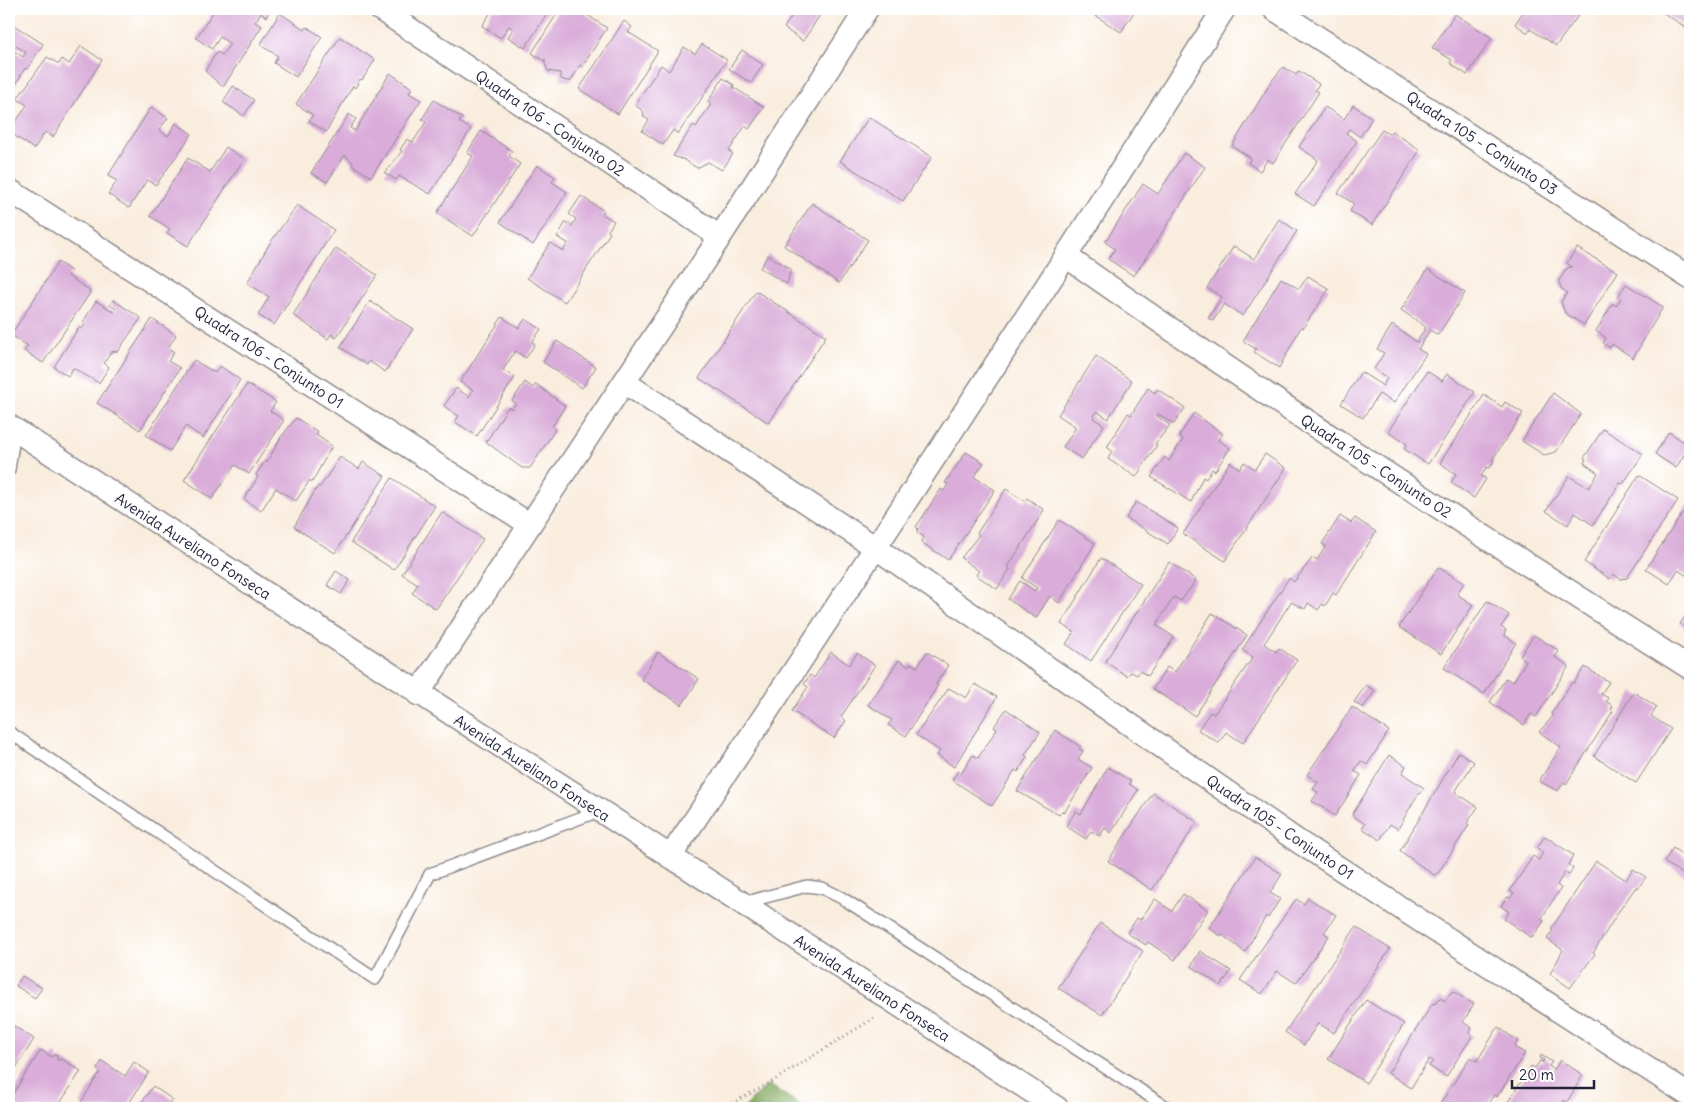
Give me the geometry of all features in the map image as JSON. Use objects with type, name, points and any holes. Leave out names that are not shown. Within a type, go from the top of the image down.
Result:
[{"type":"street","name":"Quadra 106 - Conjunto 02","points":[[380,9],[720,237]]},
{"type":"street","points":[[418,694],[720,237],[867,9]]},
{"type":"street","points":[[670,857],[1067,257],[1224,9]]},
{"type":"street","name":"Quadra 105 - Conjunto 03","points":[[1274,9],[1690,278]]},
{"type":"street","name":"Quadra 106 - Conjunto 01","points":[[9,190],[529,524]]},
{"type":"street","name":"Quadra 105 - Conjunto 02","points":[[1067,257],[1178,335],[1529,566],[1690,668]]},
{"type":"street","name":"Quadra 105 - Conjunto 01","points":[[624,382],[876,548],[1296,840],[1690,1096]]},
{"type":"street","name":"Avenida Aureliano Fonseca","points":[[12,428],[418,694],[1057,1108]]},
{"type":"lane","points":[[9,470],[12,428]]},
{"type":"lane","points":[[9,732],[375,979],[430,874],[599,811]]},
{"type":"lane","points":[[742,904],[807,886],[822,888],[842,898],[1168,1108]]},
{"type":"path","points":[[723,1108],[768,1084],[896,1004]]},
{"type":"green space","points":[[768,1084],[805,1108],[744,1108]]},
{"type":"building","points":[[215,9],[271,9],[266,17],[261,13],[255,22],[262,26],[223,87],[205,71],[217,52],[222,55],[230,44],[220,37],[212,49],[196,38]]},
{"type":"building","points":[[493,9],[550,9],[525,48],[508,37],[513,29],[509,26],[501,38],[482,26]]},
{"type":"building","points":[[560,9],[578,9],[607,28],[582,67],[580,65],[571,81],[561,79],[560,73],[548,71],[545,59],[544,61],[532,53]]},
{"type":"building","points":[[781,9],[824,9],[803,41],[784,28],[792,16]]},
{"type":"building","points":[[1085,9],[1136,9],[1121,32]]},
{"type":"building","points":[[1525,9],[1583,9],[1556,46],[1530,29],[1528,33],[1515,24]]},
{"type":"building","points":[[1664,9],[1690,9],[1690,30],[1662,12]]},
{"type":"building","points":[[280,13],[305,30],[307,27],[322,37],[296,77],[274,63],[278,56],[260,45]]},
{"type":"building","points":[[1455,14],[1492,38],[1467,75],[1450,63],[1452,60],[1432,48]]},
{"type":"building","points":[[624,21],[632,27],[628,32],[658,51],[618,114],[579,89]]},
{"type":"building","points":[[9,22],[43,44],[27,69],[25,68],[9,97]],"holes":[[[16,46],[26,52],[23,57],[13,50]]]},
{"type":"building","points":[[340,37],[375,60],[362,80],[360,79],[355,88],[353,86],[326,132],[309,121],[313,115],[296,104]]},
{"type":"building","points":[[702,44],[727,60],[678,134],[673,130],[663,145],[642,131],[649,120],[644,117],[643,111],[635,105],[661,65],[669,71],[684,47],[695,54]]},
{"type":"building","points":[[81,46],[102,60],[53,137],[45,132],[34,149],[9,132],[27,105],[17,99],[47,57],[59,64],[62,59],[69,64]]},
{"type":"building","points":[[742,50],[763,65],[751,83],[729,69]]},
{"type":"building","points":[[1283,67],[1296,75],[1299,71],[1319,84],[1315,90],[1319,92],[1273,163],[1268,159],[1260,171],[1248,163],[1251,158],[1232,146],[1271,82]]},
{"type":"building","points":[[390,73],[412,88],[409,93],[421,100],[371,177],[352,165],[353,163],[345,155],[327,182],[311,173],[349,114],[356,119],[350,128],[355,131]]},
{"type":"building","points":[[723,78],[734,85],[733,87],[764,107],[749,129],[745,126],[729,151],[733,154],[722,170],[708,162],[697,168],[685,160],[673,156],[693,125],[696,127],[711,104],[708,102]]},
{"type":"building","points":[[233,86],[254,100],[244,116],[223,102]]},
{"type":"building","points":[[434,100],[462,118],[459,122],[471,129],[430,194],[399,176],[396,180],[385,173],[402,151],[400,150],[407,139],[413,142],[426,122],[422,119]]},
{"type":"building","points":[[1353,105],[1372,118],[1360,137],[1349,129],[1346,133],[1357,141],[1314,206],[1295,194],[1318,160],[1299,147],[1325,107],[1344,119]]},
{"type":"building","points":[[151,107],[168,118],[159,130],[168,136],[176,123],[192,134],[156,185],[147,180],[129,208],[108,194],[117,181],[108,176]]},
{"type":"building","points":[[869,117],[932,157],[903,201],[840,161]]},
{"type":"building","points":[[1382,130],[1389,134],[1392,131],[1420,150],[1372,225],[1350,211],[1354,204],[1338,193]]},
{"type":"building","points":[[481,131],[512,151],[509,156],[520,164],[473,236],[437,213],[473,156],[467,153]]},
{"type":"building","points":[[226,147],[244,159],[188,246],[167,233],[170,229],[150,216],[188,158],[210,172]]},
{"type":"building","points":[[1184,153],[1205,167],[1134,276],[1108,259],[1115,249],[1105,242],[1143,184],[1158,194]]},
{"type":"building","points":[[537,165],[555,177],[552,182],[567,192],[533,245],[500,222]]},
{"type":"building","points":[[581,196],[604,211],[602,214],[614,221],[608,231],[610,233],[565,302],[527,278],[550,243],[563,251],[568,243],[557,237],[566,222],[572,226],[576,219],[569,214]]},
{"type":"building","points":[[812,203],[868,240],[839,283],[784,246]]},
{"type":"building","points":[[297,205],[334,230],[274,325],[258,315],[269,297],[247,283],[270,243]]},
{"type":"building","points":[[1279,219],[1297,231],[1243,316],[1224,304],[1213,321],[1208,318],[1222,297],[1207,288],[1234,246],[1254,259]]},
{"type":"building","points":[[336,248],[377,275],[336,338],[331,334],[328,339],[293,315]]},
{"type":"building","points":[[1577,248],[1618,272],[1584,325],[1565,313],[1561,302],[1567,293],[1561,288],[1559,281],[1567,268],[1572,267],[1567,263]]},
{"type":"building","points":[[768,255],[791,269],[787,284],[760,268]]},
{"type":"building","points":[[58,262],[71,271],[68,276],[89,290],[90,293],[43,363],[24,351],[28,346],[11,335]]},
{"type":"building","points":[[1428,269],[1465,293],[1438,335],[1430,330],[1418,349],[1426,354],[1394,403],[1379,394],[1363,418],[1341,404],[1361,372],[1383,386],[1387,378],[1374,369],[1384,353],[1377,349],[1392,325],[1417,342],[1426,327],[1401,310]]},
{"type":"building","points":[[1308,276],[1329,289],[1303,328],[1301,327],[1279,368],[1254,352],[1256,349],[1243,341],[1281,278],[1299,289]]},
{"type":"building","points":[[1626,284],[1663,307],[1633,358],[1612,344],[1610,348],[1603,343],[1606,338],[1596,331],[1613,303],[1616,306],[1621,298],[1618,296]]},
{"type":"building","points":[[756,291],[826,336],[769,423],[699,378]]},
{"type":"building","points":[[113,300],[141,318],[118,351],[111,352],[104,363],[109,367],[99,383],[73,368],[68,376],[54,367],[79,327],[82,329],[85,324],[83,322],[96,301],[114,312],[116,309],[110,305]]},
{"type":"building","points":[[370,301],[413,329],[385,372],[369,361],[367,365],[340,347]]},
{"type":"building","points":[[502,317],[519,328],[525,319],[541,329],[532,342],[535,344],[526,358],[515,351],[503,370],[515,377],[477,436],[455,422],[459,416],[444,406],[456,388],[469,397],[473,390],[460,382]]},
{"type":"building","points":[[152,319],[176,335],[168,348],[174,352],[168,361],[180,368],[140,430],[97,403]]},
{"type":"building","points":[[557,341],[596,367],[582,388],[543,362]]},
{"type":"building","points":[[1096,356],[1132,381],[1108,419],[1097,411],[1093,418],[1104,425],[1082,459],[1063,447],[1076,427],[1058,415]]},
{"type":"building","points":[[194,360],[215,373],[220,366],[240,380],[203,438],[186,426],[170,451],[146,435]]},
{"type":"building","points":[[1427,371],[1442,381],[1447,374],[1475,392],[1428,464],[1404,449],[1407,444],[1388,432]]},
{"type":"building","points":[[525,382],[533,388],[536,384],[565,406],[552,427],[555,430],[530,468],[522,468],[486,442],[508,407],[512,409],[516,403],[512,401]]},
{"type":"building","points":[[247,384],[276,402],[270,411],[284,420],[249,474],[235,465],[212,499],[184,480]]},
{"type":"building","points":[[1148,388],[1155,393],[1157,389],[1185,408],[1174,424],[1158,414],[1157,416],[1170,425],[1155,444],[1157,445],[1136,477],[1108,459],[1112,451],[1107,447],[1128,413],[1131,415]]},
{"type":"building","points":[[1553,393],[1581,414],[1556,452],[1544,455],[1522,441]]},
{"type":"building","points":[[1484,395],[1502,407],[1505,402],[1523,413],[1492,460],[1494,461],[1490,468],[1487,467],[1481,476],[1486,479],[1474,498],[1451,483],[1456,474],[1440,463]]},
{"type":"building","points":[[1194,413],[1223,434],[1218,440],[1230,448],[1215,471],[1212,469],[1206,479],[1203,477],[1191,502],[1151,477],[1165,457],[1169,461],[1183,439],[1179,436]]},
{"type":"building","points":[[296,418],[318,432],[316,435],[332,446],[312,482],[310,480],[296,501],[276,488],[261,511],[244,499],[258,477],[256,475],[265,461],[267,462],[281,437]]},
{"type":"building","points":[[1603,429],[1643,454],[1623,484],[1620,483],[1593,525],[1575,513],[1568,525],[1546,511],[1569,476],[1589,488],[1598,473],[1584,463],[1586,459],[1584,458]]},
{"type":"building","points":[[1669,432],[1690,446],[1686,456],[1684,455],[1676,468],[1655,454]]},
{"type":"building","points":[[966,452],[984,463],[974,477],[995,490],[948,560],[921,542],[924,537],[917,532],[918,529],[916,527],[941,489],[944,491],[948,484],[945,483]]},
{"type":"building","points":[[1265,454],[1286,468],[1225,561],[1183,534],[1230,462],[1240,469],[1244,462],[1255,469]]},
{"type":"building","points":[[340,457],[359,469],[363,462],[385,476],[335,553],[294,527],[318,486],[320,487]]},
{"type":"building","points":[[1639,475],[1678,500],[1627,578],[1621,579],[1613,574],[1610,579],[1584,562]]},
{"type":"building","points":[[392,478],[435,506],[394,570],[351,542]]},
{"type":"building","points":[[1006,489],[1025,501],[1027,498],[1044,510],[1008,567],[1010,569],[997,589],[976,575],[979,571],[961,558],[979,535],[977,533]]},
{"type":"building","points":[[1690,501],[1690,578],[1678,570],[1669,584],[1646,569]]},
{"type":"building","points":[[1136,502],[1178,528],[1168,544],[1126,518]]},
{"type":"building","points":[[442,512],[483,539],[436,609],[412,593],[418,584],[402,574]]},
{"type":"building","points":[[1340,516],[1351,523],[1355,518],[1376,532],[1336,595],[1333,593],[1325,606],[1322,604],[1318,610],[1308,603],[1305,609],[1291,602],[1264,644],[1276,652],[1279,648],[1297,660],[1243,743],[1226,732],[1219,743],[1198,730],[1210,712],[1214,714],[1253,657],[1242,650],[1289,578],[1294,582],[1313,557],[1317,560],[1326,546],[1322,544]]},
{"type":"building","points":[[1059,520],[1095,543],[1059,603],[1050,596],[1036,618],[1008,599],[1020,581],[1035,591],[1037,588],[1022,578]]},
{"type":"building","points":[[1101,558],[1141,584],[1091,661],[1066,644],[1074,632],[1061,624]]},
{"type":"building","points":[[1169,562],[1196,580],[1181,601],[1174,597],[1156,625],[1174,637],[1148,676],[1140,671],[1137,675],[1131,672],[1127,676],[1105,662]]},
{"type":"building","points":[[1438,567],[1464,583],[1457,594],[1473,605],[1441,654],[1399,627]]},
{"type":"building","points":[[336,571],[350,580],[341,594],[327,585]]},
{"type":"building","points":[[1487,601],[1509,615],[1501,627],[1506,630],[1504,635],[1516,643],[1484,694],[1444,668]]},
{"type":"building","points":[[1690,608],[1690,631],[1680,624]]},
{"type":"building","points":[[1212,613],[1247,635],[1195,716],[1153,689],[1167,667],[1175,672]]},
{"type":"building","points":[[1534,635],[1559,651],[1555,657],[1569,666],[1536,717],[1531,714],[1524,725],[1490,702],[1506,678],[1513,682],[1526,661],[1520,656]]},
{"type":"building","points":[[658,652],[699,679],[682,705],[641,679]]},
{"type":"building","points":[[831,652],[849,665],[857,653],[875,665],[841,717],[846,721],[834,738],[792,711],[808,687],[804,684],[810,675],[814,678]]},
{"type":"building","points":[[927,652],[948,665],[936,684],[938,685],[906,736],[888,725],[892,720],[868,705],[899,660],[908,666],[910,663],[917,667]]},
{"type":"building","points":[[1585,667],[1609,682],[1601,694],[1608,698],[1606,701],[1613,706],[1611,709],[1613,711],[1566,784],[1564,782],[1558,791],[1539,781],[1561,747],[1539,732],[1553,716],[1551,714],[1572,682],[1574,683]]},
{"type":"building","points":[[975,684],[997,697],[954,767],[937,755],[940,751],[916,735],[949,688],[966,698]]},
{"type":"building","points":[[1366,685],[1375,691],[1363,708],[1354,702]]},
{"type":"building","points":[[1634,692],[1657,707],[1651,716],[1671,729],[1636,783],[1594,756]]},
{"type":"building","points":[[1352,707],[1389,731],[1367,765],[1361,761],[1354,771],[1361,775],[1335,816],[1312,801],[1318,792],[1313,789],[1318,782],[1307,775]]},
{"type":"building","points":[[1006,709],[1040,732],[1025,755],[1027,757],[1018,772],[1015,770],[992,806],[952,780],[958,771],[961,774],[973,755],[978,758],[997,729],[994,727]]},
{"type":"building","points":[[1055,730],[1081,747],[1079,749],[1083,751],[1078,759],[1092,768],[1064,813],[1062,811],[1059,815],[1017,791]]},
{"type":"building","points":[[1459,752],[1474,762],[1455,792],[1478,807],[1467,823],[1469,825],[1438,873],[1434,875],[1400,851]]},
{"type":"building","points":[[1389,755],[1406,766],[1402,773],[1424,788],[1415,799],[1398,829],[1390,824],[1380,840],[1362,828],[1365,824],[1352,815]]},
{"type":"building","points":[[1108,767],[1131,781],[1129,784],[1138,790],[1111,833],[1105,828],[1100,836],[1091,831],[1086,839],[1066,826],[1076,811],[1081,814]]},
{"type":"building","points":[[1153,793],[1197,822],[1152,890],[1108,861]]},
{"type":"building","points":[[1545,836],[1573,855],[1568,865],[1573,868],[1569,875],[1565,872],[1557,885],[1561,888],[1541,919],[1544,921],[1532,938],[1504,919],[1509,912],[1501,906],[1507,897],[1510,898],[1514,893],[1510,891],[1533,856],[1539,860],[1543,852],[1537,848]]},
{"type":"building","points":[[1673,848],[1690,860],[1690,879],[1664,862]]},
{"type":"building","points":[[1255,857],[1282,874],[1270,893],[1280,899],[1268,918],[1266,916],[1245,952],[1221,934],[1221,936],[1209,928]]},
{"type":"building","points":[[1596,861],[1626,880],[1633,869],[1646,877],[1638,888],[1636,887],[1619,911],[1593,953],[1595,954],[1570,988],[1550,974],[1563,950],[1547,939],[1553,930],[1551,929]]},
{"type":"building","points":[[1183,894],[1208,910],[1175,960],[1148,942],[1146,945],[1127,933],[1137,918],[1140,920],[1155,899],[1172,911]]},
{"type":"building","points":[[1308,898],[1336,915],[1324,933],[1329,936],[1296,983],[1277,971],[1262,994],[1240,980],[1296,899],[1304,904]]},
{"type":"building","points":[[1100,923],[1143,951],[1102,1015],[1058,988]]},
{"type":"building","points":[[1356,927],[1390,949],[1334,1033],[1318,1023],[1304,1045],[1285,1032]]},
{"type":"building","points":[[1200,951],[1231,971],[1221,986],[1191,966]]},
{"type":"building","points":[[22,976],[42,988],[35,998],[16,986]]},
{"type":"building","points":[[1452,991],[1474,1004],[1463,1022],[1472,1028],[1469,1033],[1472,1036],[1446,1077],[1429,1066],[1433,1061],[1429,1059],[1411,1088],[1388,1073],[1433,1003],[1435,1004],[1440,998],[1445,1001]]},
{"type":"building","points":[[1366,1000],[1404,1024],[1366,1083],[1328,1059]]},
{"type":"building","points":[[9,1023],[34,1039],[9,1079]]},
{"type":"building","points":[[1498,1027],[1518,1041],[1514,1047],[1525,1053],[1497,1097],[1494,1095],[1485,1108],[1464,1108],[1452,1101],[1448,1108],[1440,1104],[1470,1057],[1477,1061]]},
{"type":"building","points":[[41,1050],[52,1057],[54,1054],[57,1055],[57,1060],[62,1059],[81,1071],[57,1108],[9,1108],[9,1100]]},
{"type":"building","points":[[1541,1055],[1552,1062],[1549,1066],[1554,1070],[1560,1060],[1583,1075],[1567,1102],[1564,1100],[1559,1108],[1504,1108],[1531,1066],[1535,1068],[1540,1061],[1543,1062],[1544,1060],[1540,1058]]},
{"type":"building","points":[[102,1061],[125,1076],[134,1062],[149,1072],[126,1108],[87,1108],[80,1104],[100,1072],[97,1069]]},
{"type":"building","points":[[153,1086],[173,1100],[167,1108],[138,1108]]}]
